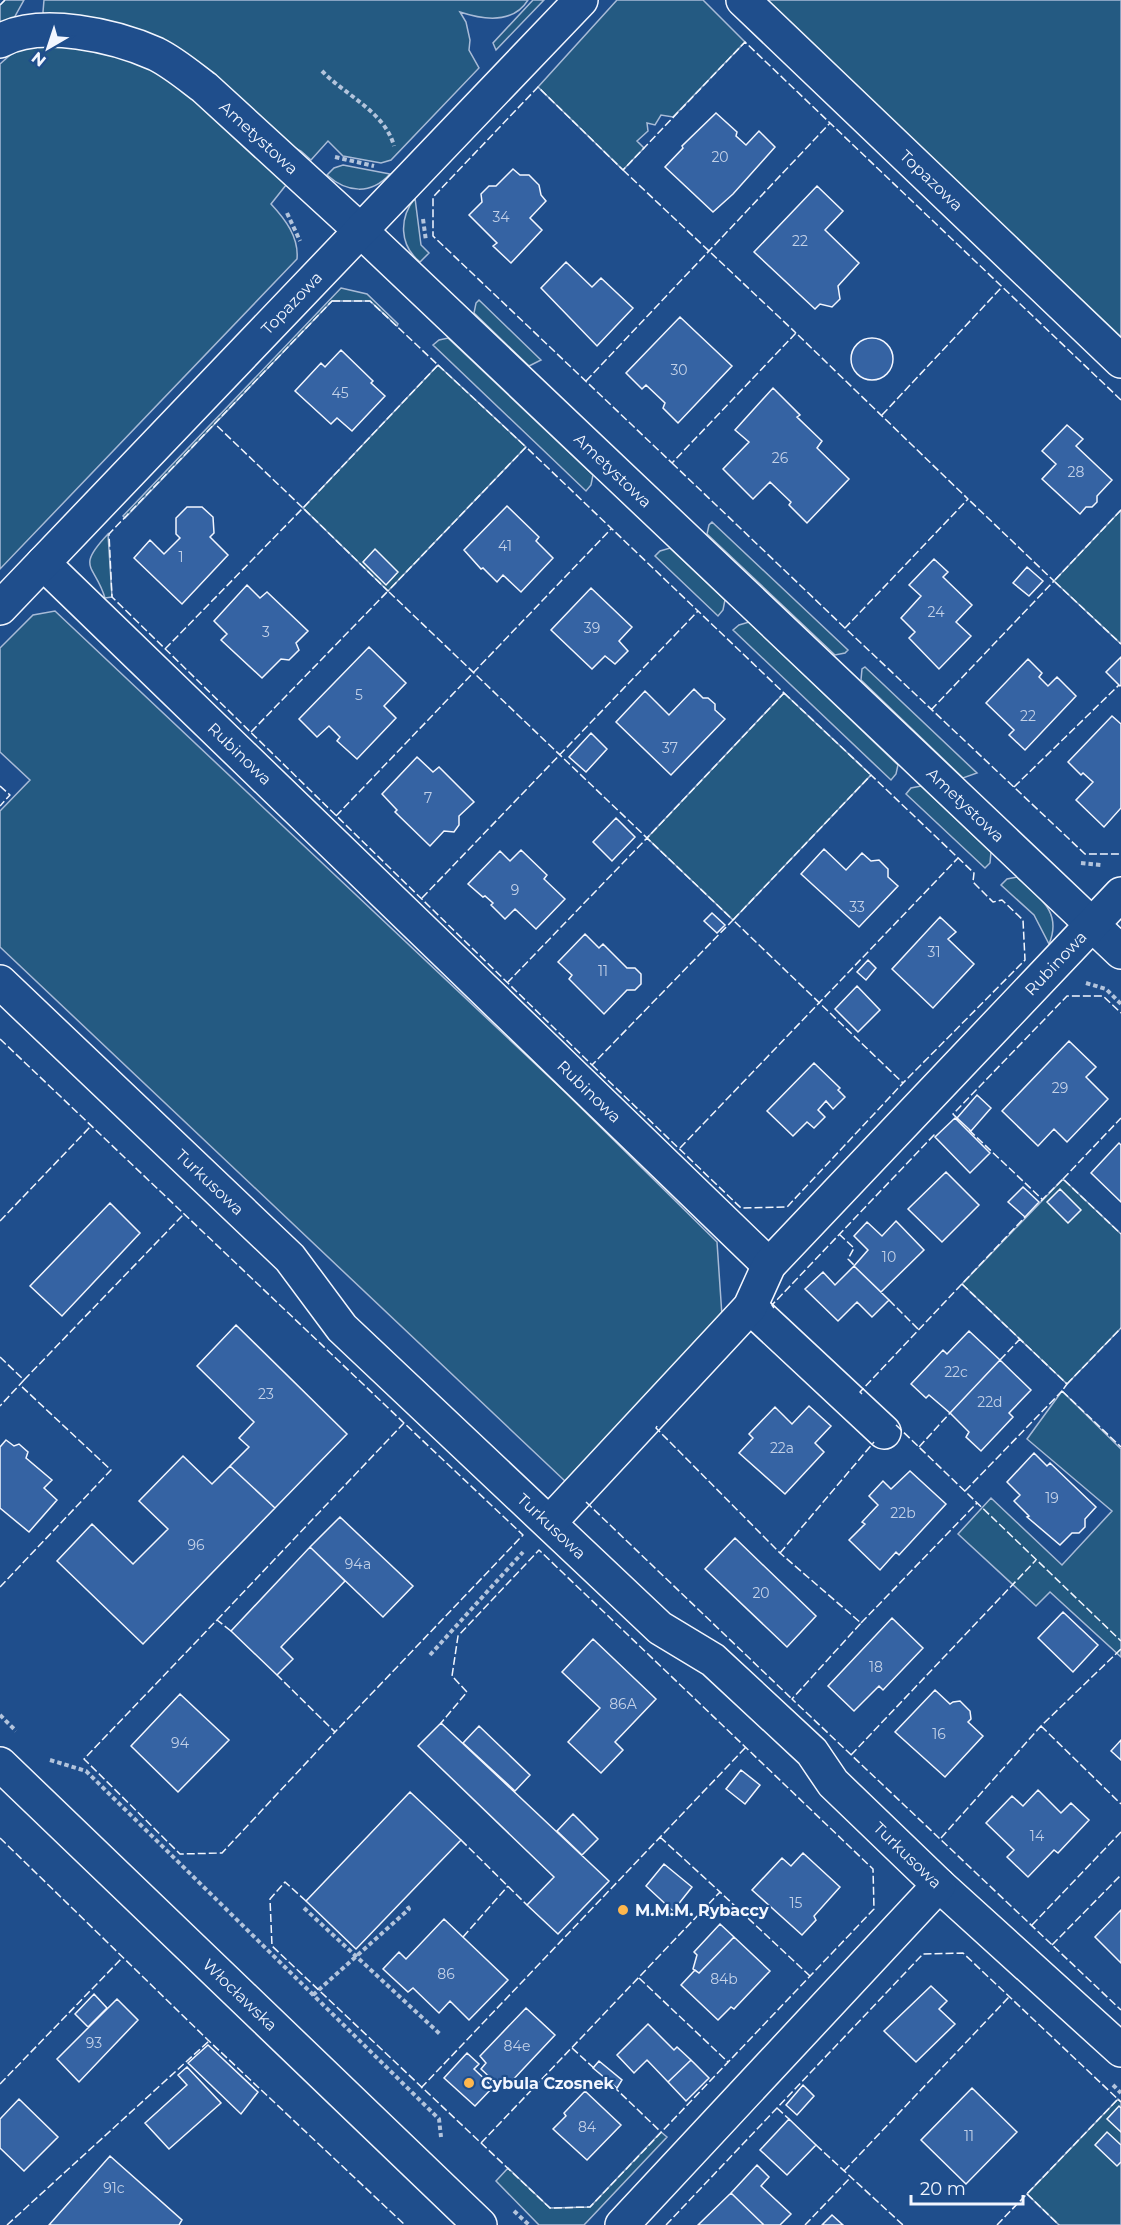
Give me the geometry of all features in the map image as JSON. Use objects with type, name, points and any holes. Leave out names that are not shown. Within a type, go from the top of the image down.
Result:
[{"type":"street","name":"Topazowa","points":[[0,608],[582,0]]},
{"type":"street","name":"Topazowa","points":[[743,0],[1121,361]]},
{"type":"street","name":"Ametystowa","points":[[0,41],[28,31],[53,31],[130,44],[156,54],[179,67],[205,88],[360,230],[1121,952]]},
{"type":"street","name":"Rubinowa","points":[[44,563],[769,1265],[1121,894]]},
{"type":"street","name":"Turkusowa","points":[[0,982],[290,1258],[342,1328],[660,1628],[713,1660],[812,1752],[833,1783],[939,1885],[1121,2050]]},
{"type":"street","points":[[550,1522],[750,1307],[769,1265]]},
{"type":"street","points":[[750,1307],[884,1432]]},
{"type":"street","name":"Włocławska","points":[[0,1764],[480,2225]]},
{"type":"street","points":[[622,2225],[939,1885]]},
{"type":"path","points":[[322,71],[336,86],[372,110],[392,139],[395,150]]},
{"type":"path","points":[[328,156],[380,167]]},
{"type":"path","points":[[283,205],[302,245]]},
{"type":"path","points":[[1084,983],[1106,989],[1121,1004]]},
{"type":"path","points":[[430,1655],[523,1552]]},
{"type":"path","points":[[0,1715],[21,1736]]},
{"type":"path","points":[[43,1758],[86,1771],[439,2120],[443,2147]]},
{"type":"path","points":[[312,1995],[408,1909],[405,1905]]},
{"type":"path","points":[[304,1908],[441,2035]]},
{"type":"path","points":[[512,2209],[530,2225]]},
{"type":"shaded area","points":[[5,0],[24,0],[14,18],[0,30],[0,5]]},
{"type":"shaded area","points":[[44,0],[528,0],[514,13],[497,18],[479,17],[460,12],[466,22],[470,40],[469,50],[479,68],[391,160],[381,163],[343,156],[328,141],[311,160],[301,151],[286,143],[215,80],[45,16]]},
{"type":"shaded area","points":[[533,0],[544,0],[496,50],[493,43]]},
{"type":"shaded area","points":[[617,0],[703,0],[745,42],[673,117],[661,115],[655,125],[647,123],[648,131],[637,141],[644,148],[623,170],[538,87]]},
{"type":"shaded area","points":[[763,0],[1121,0],[1121,340]]},
{"type":"shaded area","points":[[59,45],[126,57],[180,81],[286,185],[271,204],[286,222],[293,236],[297,259],[0,569],[0,64],[17,49]]},
{"type":"shaded area","points":[[343,165],[390,174],[375,186],[351,188],[327,175],[334,168]]},
{"type":"shaded area","points":[[415,198],[421,245],[429,253],[420,262],[408,248],[404,231],[406,214]]},
{"type":"shaded area","points":[[341,288],[367,294],[398,324],[397,326],[370,301],[332,301],[125,518],[123,516]]},
{"type":"shaded area","points":[[479,300],[541,360],[529,366],[474,313]]},
{"type":"shaded area","points":[[448,338],[593,475],[591,485],[586,491],[433,345],[439,340]]},
{"type":"shaded area","points":[[438,365],[526,447],[388,591],[303,508]]},
{"type":"shaded area","points":[[1121,510],[1121,644],[1054,581]]},
{"type":"shaded area","points":[[712,522],[848,650],[835,655],[707,534]]},
{"type":"shaded area","points":[[108,534],[112,597],[105,598],[90,566],[90,561],[98,545]]},
{"type":"shaded area","points":[[670,548],[725,600],[723,610],[718,616],[655,556],[660,551]]},
{"type":"shaded area","points":[[55,611],[564,1091],[717,1242],[722,1316],[566,1482],[0,947],[0,811],[30,780],[0,752],[0,648],[33,615]]},
{"type":"shaded area","points":[[749,622],[898,765],[896,774],[891,780],[733,630]]},
{"type":"shaded area","points":[[865,667],[977,773],[963,778],[861,680],[862,669]]},
{"type":"shaded area","points":[[784,693],[871,775],[733,920],[647,838]]},
{"type":"shaded area","points":[[921,786],[991,852],[990,863],[985,868],[906,794],[911,788]]},
{"type":"shaded area","points":[[1017,877],[1040,898],[1051,914],[1053,932],[1049,944],[1034,915],[1001,885],[1007,879]]},
{"type":"shaded area","points":[[1063,1179],[1121,1234],[1121,1328],[1067,1384],[962,1284]]},
{"type":"shaded area","points":[[1062,1391],[1121,1449],[1121,1657],[1050,1592],[1036,1606],[958,1534],[991,1498],[1062,1565],[1112,1511],[1027,1439]]},
{"type":"shaded area","points":[[1118,2099],[1121,2102],[1121,2225],[1059,2225],[1027,2194]]},
{"type":"shaded area","points":[[661,2132],[667,2137],[584,2225],[539,2225],[496,2181],[508,2168],[550,2208],[590,2207]]},
{"type":"building","points":[[716,113],[737,132],[736,136],[746,145],[759,131],[775,147],[733,194],[713,212],[665,167],[683,148],[682,146]]},
{"type":"building","points":[[513,169],[520,175],[529,175],[539,185],[541,195],[546,201],[530,218],[542,230],[511,263],[493,246],[497,243],[469,215],[482,202],[481,194],[489,186],[496,186]]},
{"type":"building","points":[[817,186],[843,211],[825,230],[859,263],[838,286],[840,299],[832,307],[820,304],[815,309],[754,252]]},
{"type":"building","points":[[566,262],[592,287],[601,278],[633,308],[597,346],[541,288]]},
{"type":"building","points":[[680,317],[732,366],[678,423],[663,408],[665,403],[646,385],[642,389],[626,373]]},
{"type":"building","points":[[872,338],[887,344],[893,359],[887,374],[872,380],[857,374],[851,359],[857,344]]},
{"type":"building","points":[[341,350],[385,396],[352,431],[337,418],[331,424],[295,391],[321,363],[325,367]]},
{"type":"building","points":[[773,388],[800,415],[797,417],[822,441],[817,448],[849,479],[807,523],[789,505],[791,502],[770,482],[753,499],[723,469],[749,442],[735,430]]},
{"type":"building","points":[[1067,425],[1083,439],[1076,446],[1112,480],[1097,496],[1097,502],[1092,507],[1086,507],[1080,514],[1042,479],[1056,464],[1042,451]]},
{"type":"building","points":[[507,506],[539,537],[536,541],[553,558],[521,592],[503,575],[497,582],[483,568],[481,569],[464,550]]},
{"type":"building","points":[[187,507],[202,507],[213,517],[214,533],[210,537],[228,555],[182,604],[134,558],[150,540],[164,554],[180,538],[176,534],[176,518]]},
{"type":"building","points":[[375,549],[398,572],[386,585],[363,562]]},
{"type":"building","points":[[934,559],[948,572],[943,577],[972,605],[956,622],[971,636],[939,669],[909,638],[915,632],[901,618],[921,596],[909,585]]},
{"type":"building","points":[[1027,567],[1043,581],[1029,596],[1013,583]]},
{"type":"building","points":[[247,585],[260,598],[267,592],[308,631],[296,643],[299,650],[289,660],[281,659],[262,678],[221,640],[227,634],[214,621]]},
{"type":"building","points":[[591,588],[632,627],[619,641],[628,651],[615,664],[605,656],[592,669],[551,630]]},
{"type":"building","points":[[369,647],[406,683],[384,706],[396,718],[357,759],[337,741],[340,737],[329,726],[317,737],[299,719]]},
{"type":"building","points":[[1121,657],[1121,685],[1120,686],[1106,672]]},
{"type":"building","points":[[1028,659],[1042,673],[1039,677],[1048,686],[1057,677],[1076,696],[1025,750],[1009,735],[1014,730],[986,703]]},
{"type":"building","points":[[694,689],[703,698],[708,698],[715,704],[715,710],[725,719],[671,775],[616,722],[645,691],[669,715]]},
{"type":"building","points":[[1112,716],[1121,724],[1121,808],[1104,827],[1076,800],[1093,782],[1083,773],[1081,775],[1068,762]]},
{"type":"building","points":[[591,733],[607,749],[586,772],[569,757]]},
{"type":"building","points":[[417,757],[433,772],[439,767],[474,802],[459,816],[459,825],[454,832],[444,831],[430,846],[395,812],[397,810],[382,794]]},
{"type":"building","points":[[616,818],[635,837],[612,861],[593,842]]},
{"type":"building","points":[[824,849],[846,870],[862,853],[871,861],[879,860],[888,869],[888,877],[898,886],[859,927],[801,874]]},
{"type":"building","points":[[521,850],[547,875],[544,879],[565,899],[536,929],[515,909],[505,919],[491,905],[493,903],[468,884],[500,851],[510,861]]},
{"type":"building","points":[[712,913],[725,925],[717,933],[704,921]]},
{"type":"building","points":[[940,917],[956,932],[948,939],[974,964],[933,1008],[892,969]]},
{"type":"building","points":[[585,934],[599,948],[603,944],[627,968],[635,968],[641,974],[641,984],[635,990],[627,990],[604,1014],[569,979],[572,975],[558,962]]},
{"type":"building","points":[[868,960],[876,968],[866,980],[857,972]]},
{"type":"building","points":[[857,986],[880,1010],[858,1032],[835,1009]]},
{"type":"building","points":[[1069,1041],[1096,1067],[1086,1077],[1108,1099],[1067,1142],[1054,1129],[1038,1146],[1002,1111]]},
{"type":"building","points":[[814,1063],[840,1088],[838,1090],[845,1097],[833,1109],[826,1101],[818,1110],[825,1117],[814,1128],[807,1122],[793,1136],[767,1111]]},
{"type":"building","points":[[977,1095],[991,1108],[971,1131],[957,1118]]},
{"type":"building","points":[[955,1118],[990,1153],[970,1173],[935,1137]]},
{"type":"building","points":[[1119,1143],[1121,1145],[1121,1202],[1091,1173]]},
{"type":"building","points":[[946,1172],[979,1205],[942,1242],[908,1209]]},
{"type":"building","points":[[1023,1187],[1039,1202],[1025,1217],[1008,1202]]},
{"type":"building","points":[[1060,1189],[1081,1210],[1068,1223],[1047,1202]]},
{"type":"building","points":[[110,1203],[140,1233],[62,1316],[30,1286]]},
{"type":"building","points":[[896,1221],[924,1250],[881,1292],[854,1266],[868,1250],[854,1236],[867,1222],[882,1236]]},
{"type":"building","points":[[854,1266],[889,1300],[872,1317],[857,1302],[838,1321],[805,1289],[823,1272],[835,1285]]},
{"type":"building","points":[[236,1325],[347,1434],[275,1508],[230,1466],[249,1447],[239,1438],[254,1422],[197,1366]]},
{"type":"building","points":[[969,1331],[1000,1360],[950,1413],[929,1395],[926,1398],[911,1384],[943,1350],[947,1354]]},
{"type":"building","points":[[1000,1360],[1031,1390],[1009,1413],[1013,1417],[981,1451],[966,1437],[969,1432],[950,1413]]},
{"type":"building","points":[[809,1406],[831,1426],[815,1443],[824,1452],[785,1494],[739,1453],[753,1438],[749,1434],[775,1407],[792,1424]]},
{"type":"building","points":[[6,1440],[14,1446],[19,1444],[28,1452],[26,1458],[52,1480],[44,1488],[57,1500],[29,1532],[0,1508],[0,1447]]},
{"type":"building","points":[[1034,1453],[1047,1466],[1050,1463],[1096,1507],[1085,1519],[1085,1527],[1079,1533],[1072,1533],[1060,1545],[1027,1517],[1029,1516],[1014,1501],[1020,1495],[1007,1482]]},
{"type":"building","points":[[183,1456],[212,1484],[230,1466],[275,1508],[143,1644],[57,1561],[92,1524],[133,1564],[168,1529],[139,1501]]},
{"type":"building","points":[[910,1471],[946,1504],[899,1555],[896,1552],[880,1570],[849,1540],[865,1524],[862,1522],[878,1505],[869,1496],[883,1481],[891,1489]]},
{"type":"building","points":[[340,1517],[413,1586],[383,1617],[310,1547]]},
{"type":"building","points":[[735,1538],[816,1616],[787,1647],[705,1569]]},
{"type":"building","points":[[310,1547],[345,1581],[281,1647],[293,1659],[277,1675],[231,1631]]},
{"type":"building","points":[[1063,1612],[1098,1645],[1073,1672],[1038,1638]]},
{"type":"building","points":[[892,1618],[923,1648],[883,1690],[879,1686],[854,1711],[828,1686]]},
{"type":"building","points":[[593,1639],[656,1699],[615,1742],[623,1750],[601,1773],[568,1742],[600,1708],[562,1672]]},
{"type":"building","points":[[935,1690],[950,1704],[960,1701],[970,1711],[971,1719],[968,1722],[983,1736],[945,1777],[895,1732]]},
{"type":"building","points":[[180,1694],[229,1740],[178,1792],[131,1746]]},
{"type":"building","points":[[441,1723],[609,1881],[558,1934],[527,1905],[554,1877],[418,1746]]},
{"type":"building","points":[[479,1726],[530,1775],[515,1791],[463,1743]]},
{"type":"building","points":[[1121,1740],[1121,1760],[1111,1751]]},
{"type":"building","points":[[741,1770],[760,1785],[745,1804],[726,1789]]},
{"type":"building","points":[[1038,1790],[1061,1813],[1071,1803],[1089,1820],[1058,1853],[1054,1850],[1028,1877],[1007,1857],[1014,1850],[986,1823],[1012,1796],[1023,1806]]},
{"type":"building","points":[[410,1792],[461,1840],[356,1949],[306,1901]]},
{"type":"building","points":[[573,1814],[598,1839],[582,1855],[557,1831]]},
{"type":"building","points":[[803,1853],[840,1887],[814,1916],[816,1920],[802,1935],[752,1890],[782,1858],[791,1866]]},
{"type":"building","points":[[664,1864],[692,1887],[673,1911],[646,1886]]},
{"type":"building","points":[[1121,1910],[1121,1963],[1095,1937]]},
{"type":"building","points":[[444,1919],[508,1980],[469,2020],[450,2001],[439,2013],[413,1988],[408,1992],[383,1969],[399,1952],[406,1959]]},
{"type":"building","points":[[720,1924],[734,1937],[699,1973],[693,1969],[697,1955],[694,1952]]},
{"type":"building","points":[[734,1937],[770,1971],[734,2009],[731,2007],[718,2020],[681,1985],[695,1970],[699,1973]]},
{"type":"building","points":[[931,1986],[947,2001],[939,2009],[955,2024],[916,2062],[884,2031]]},
{"type":"building","points":[[94,1994],[107,2008],[88,2027],[75,2014]]},
{"type":"building","points":[[117,1999],[138,2020],[79,2082],[57,2059]]},
{"type":"building","points":[[526,2008],[555,2035],[509,2084],[502,2078],[496,2083],[481,2069],[486,2063],[480,2056]]},
{"type":"building","points":[[648,2024],[674,2050],[677,2047],[691,2060],[668,2082],[647,2060],[634,2073],[617,2055]]},
{"type":"building","points":[[208,2045],[258,2092],[241,2114],[188,2063]]},
{"type":"building","points":[[467,2053],[479,2064],[474,2069],[493,2087],[475,2106],[444,2078]]},
{"type":"building","points":[[691,2060],[709,2078],[686,2101],[668,2082]]},
{"type":"building","points":[[599,2061],[622,2080],[617,2088],[593,2068]]},
{"type":"building","points":[[187,2067],[221,2103],[169,2149],[145,2123],[187,2085],[178,2075]]},
{"type":"building","points":[[803,2085],[814,2096],[797,2115],[786,2105]]},
{"type":"building","points":[[972,2088],[1017,2132],[966,2184],[921,2140]]},
{"type":"building","points":[[585,2091],[621,2125],[587,2160],[553,2129],[566,2116],[564,2113]]},
{"type":"building","points":[[19,2099],[58,2137],[24,2171],[0,2148],[0,2119]]},
{"type":"building","points":[[1119,2106],[1121,2108],[1121,2132],[1107,2119]]},
{"type":"building","points":[[789,2119],[816,2145],[787,2175],[760,2150]]},
{"type":"building","points":[[1107,2132],[1121,2145],[1121,2162],[1117,2166],[1095,2145]]},
{"type":"building","points":[[110,2156],[182,2220],[179,2225],[49,2225]]},
{"type":"building","points":[[757,2165],[769,2177],[761,2186],[791,2214],[780,2225],[764,2225],[731,2193]]},
{"type":"building","points":[[731,2193],[764,2225],[698,2225]]},
{"type":"building","points":[[832,2215],[843,2225],[822,2225]]},
{"type":"fence","points":[[0,5],[5,0]]},
{"type":"fence","points":[[1121,400],[745,42],[623,170],[538,87],[433,197],[433,236],[672,463],[796,333],[968,499],[845,628],[1085,854],[1121,854]]},
{"type":"fence","points":[[586,381],[830,123]]},
{"type":"fence","points":[[623,170],[796,333]]},
{"type":"fence","points":[[882,415],[1001,288]]},
{"type":"fence","points":[[332,301],[370,301],[438,365],[303,508],[388,591],[526,447],[784,693],[647,838],[733,920],[592,1065],[112,597],[109,534],[332,301]]},
{"type":"fence","points":[[438,365],[526,447]]},
{"type":"fence","points":[[165,649],[303,508],[215,424]]},
{"type":"fence","points":[[672,463],[845,628]]},
{"type":"fence","points":[[931,710],[1054,581],[968,499]]},
{"type":"fence","points":[[1121,510],[1054,581],[1121,644]]},
{"type":"fence","points":[[336,816],[611,529]]},
{"type":"fence","points":[[251,732],[388,591],[647,838],[508,982]]},
{"type":"fence","points":[[422,898],[698,611]]},
{"type":"fence","points":[[1014,787],[1119,685]]},
{"type":"fence","points":[[784,693],[871,775]]},
{"type":"fence","points":[[592,1065],[741,1208],[787,1207],[903,1083],[1025,960],[1023,920],[1002,900],[993,902],[973,882],[974,873],[871,775],[733,920],[903,1083]]},
{"type":"fence","points":[[0,786],[10,795],[0,806]]},
{"type":"fence","points":[[680,1148],[958,858]]},
{"type":"fence","points":[[958,1119],[953,1114],[1067,996],[1103,996],[1121,1013]]},
{"type":"fence","points":[[0,1039],[404,1423]]},
{"type":"fence","points":[[1063,1179],[1121,1118]]},
{"type":"fence","points":[[0,1221],[91,1126]]},
{"type":"fence","points":[[969,1130],[1043,1200]]},
{"type":"fence","points":[[774,1308],[772,1305],[934,1135],[935,1137]]},
{"type":"fence","points":[[1041,1201],[1063,1179],[1121,1234]]},
{"type":"fence","points":[[24,1380],[184,1214]]},
{"type":"fence","points":[[862,1394],[860,1392],[1025,1217]]},
{"type":"fence","points":[[839,1234],[854,1248],[848,1259],[854,1265]]},
{"type":"fence","points":[[962,1284],[1067,1384],[1062,1391],[1121,1447]]},
{"type":"fence","points":[[889,1300],[919,1330]]},
{"type":"fence","points":[[1067,1384],[1121,1328]]},
{"type":"fence","points":[[1000,1360],[1020,1339]]},
{"type":"fence","points":[[0,1357],[24,1380],[0,1406]]},
{"type":"fence","points":[[0,1587],[111,1470],[20,1385]]},
{"type":"fence","points":[[965,1491],[1062,1391]]},
{"type":"fence","points":[[919,1447],[950,1413]]},
{"type":"fence","points":[[217,1620],[404,1423],[523,1535],[335,1732]]},
{"type":"fence","points":[[896,1425],[1121,1641]]},
{"type":"fence","points":[[657,1426],[656,1428],[780,1553],[861,1623],[792,1699],[1121,2010]]},
{"type":"fence","points":[[780,1553],[874,1442]]},
{"type":"fence","points":[[586,1502],[792,1699]]},
{"type":"fence","points":[[861,1623],[977,1503]]},
{"type":"fence","points":[[306,1901],[285,1882],[270,1899],[272,1946],[550,2208],[590,2207],[874,1909],[873,1869],[539,1550],[458,1636],[452,1676],[467,1692],[441,1723]]},
{"type":"fence","points":[[851,1755],[1036,1560]]},
{"type":"fence","points":[[231,1631],[217,1620],[84,1759],[180,1854],[222,1853],[335,1732],[277,1675]]},
{"type":"fence","points":[[941,1838],[1041,1726],[1121,1649]]},
{"type":"fence","points":[[1041,1726],[1121,1804]]},
{"type":"fence","points":[[421,2088],[746,1747]]},
{"type":"fence","points":[[1032,1925],[1121,1832]]},
{"type":"fence","points":[[660,1837],[720,1892]]},
{"type":"fence","points":[[0,1838],[209,2041],[405,2225]]},
{"type":"fence","points":[[461,1840],[527,1905]]},
{"type":"fence","points":[[1052,1945],[1121,1875]]},
{"type":"fence","points":[[463,1937],[508,1886]]},
{"type":"fence","points":[[481,2143],[720,1892],[810,1976]]},
{"type":"fence","points":[[666,2225],[923,1954],[963,1953],[1121,2102]]},
{"type":"fence","points":[[0,2084],[122,1958]]},
{"type":"fence","points":[[639,1978],[728,2062]]},
{"type":"fence","points":[[844,2171],[1009,1997]]},
{"type":"fence","points":[[7,2225],[209,2041]]},
{"type":"fence","points":[[572,2048],[596,2070]]},
{"type":"fence","points":[[613,2086],[661,2132]]},
{"type":"fence","points":[[997,2225],[1118,2099]]},
{"type":"fence","points":[[777,2108],[789,2119]]},
{"type":"fence","points":[[816,2145],[903,2225]]},
{"type":"fence","points":[[805,2225],[851,2177]]},
{"type":"fence","points":[[1027,2194],[1059,2225]]},
{"type":"place","name":"M.M.M. Rybaccy","points":[[623,1910]]},
{"type":"place","name":"Cybula Czosnek","points":[[469,2083]]}]
